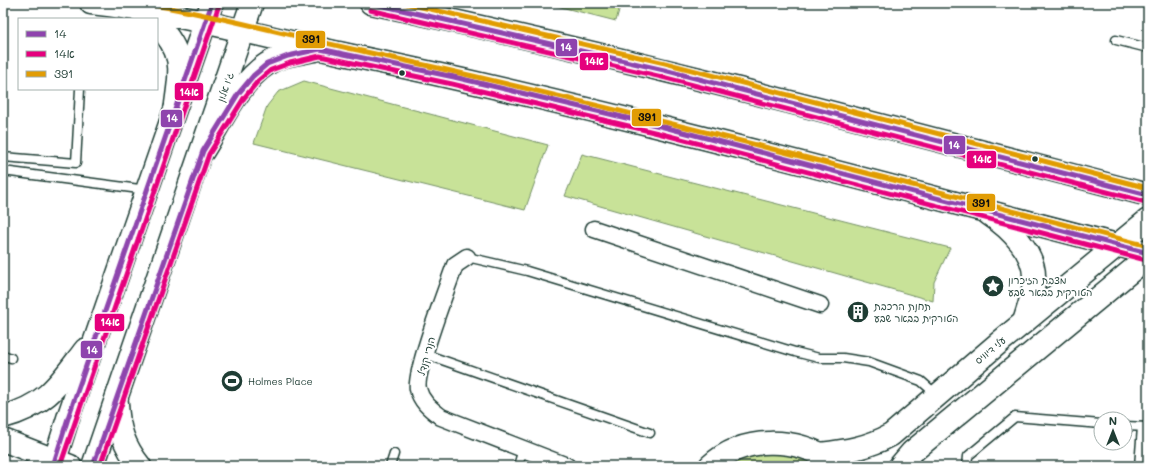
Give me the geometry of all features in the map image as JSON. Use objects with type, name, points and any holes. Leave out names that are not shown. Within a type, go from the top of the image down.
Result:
[{"type":"main road","points":[[92,3],[116,6],[244,32],[461,79],[660,126],[1148,253]]},
{"type":"main road","points":[[3,440],[59,464],[97,334],[212,3]]},
{"type":"main road","name":"ג'ו אלון","points":[[93,466],[244,32],[252,3]]},
{"type":"main road","points":[[371,3],[473,25],[673,72],[1148,195]]},
{"type":"main road","points":[[116,6],[146,18]]},
{"type":"main road","points":[[158,25],[168,36],[176,51],[181,68],[176,104]]},
{"type":"main road","points":[[202,151],[238,94],[253,76],[267,64],[288,56],[320,49]]},
{"type":"main road","points":[[983,210],[1000,222],[1013,234],[1031,260],[1035,279],[1033,293],[1024,322]]},
{"type":"main road","name":"עלי דיוויס","points":[[820,454],[872,445],[891,436],[1024,322],[1148,220]]},
{"type":"main road","points":[[900,466],[912,452],[1148,257]]},
{"type":"main road","points":[[3,417],[23,412],[48,396],[97,334]]},
{"type":"main road","points":[[117,397],[118,422],[133,457],[140,466]]},
{"type":"main road","points":[[710,466],[726,455],[756,444],[789,444],[803,447],[820,454],[838,466]]},
{"type":"street","points":[[594,229],[820,305]]},
{"type":"street","name":"הנרי קנדל","points":[[467,257],[455,265],[420,368],[418,388],[425,404],[440,417],[567,466]]},
{"type":"lane","points":[[1116,40],[1148,48]]},
{"type":"lane","points":[[3,157],[76,163],[80,90]]},
{"type":"lane","points":[[3,171],[147,190]]},
{"type":"lane","points":[[467,257],[527,271],[795,352],[819,358],[844,358],[869,362],[921,381],[938,395]]},
{"type":"lane","points":[[425,354],[650,433]]},
{"type":"lane","points":[[966,466],[968,456],[1015,417],[1093,423]]},
{"type":"lane","points":[[1133,426],[1145,427],[1139,466]]},
{"type":"lane","points":[[518,466],[523,448]]},
{"type":"lane","points":[[390,466],[394,454]]},
{"type":"green space","points":[[545,3],[621,3],[616,21]]},
{"type":"green space","points":[[304,81],[548,145],[525,210],[254,143],[267,106],[278,92]]},
{"type":"green space","points":[[582,154],[950,248],[934,282],[933,301],[565,196]]},
{"type":"green space","points":[[761,453],[792,455],[806,459],[820,466],[727,466],[736,460]]},
{"type":"transit line","name":"391","points":[[142,3],[226,20],[562,97],[758,145],[1148,246]]},
{"type":"transit line","name":"14","points":[[53,466],[69,415],[212,3]]},
{"type":"transit line","name":"14","points":[[371,3],[664,70],[1148,195]]},
{"type":"transit line","name":"391","points":[[404,3],[665,63],[1148,188]]},
{"type":"transit line","name":"14א","points":[[60,466],[219,5]]},
{"type":"transit line","name":"14א","points":[[370,10],[662,77],[1146,202]]},
{"type":"transit line","name":"14","points":[[93,466],[203,151],[238,94],[253,76],[267,64],[288,56],[320,49],[454,77],[660,126],[1148,253]]},
{"type":"transit line","name":"14א","points":[[100,466],[209,154],[244,98],[258,81],[271,70],[290,63],[320,56],[452,84],[658,133],[1146,260]]},
{"type":"place","name":"מצבת הזיכרון הטורקית בבאר שבע","points":[[993,286]]},
{"type":"place","name":"תחנת הרכבת הטורקית בבאר שבע","points":[[858,312]]},
{"type":"place","name":"Holmes Place","points":[[232,381]]}]
